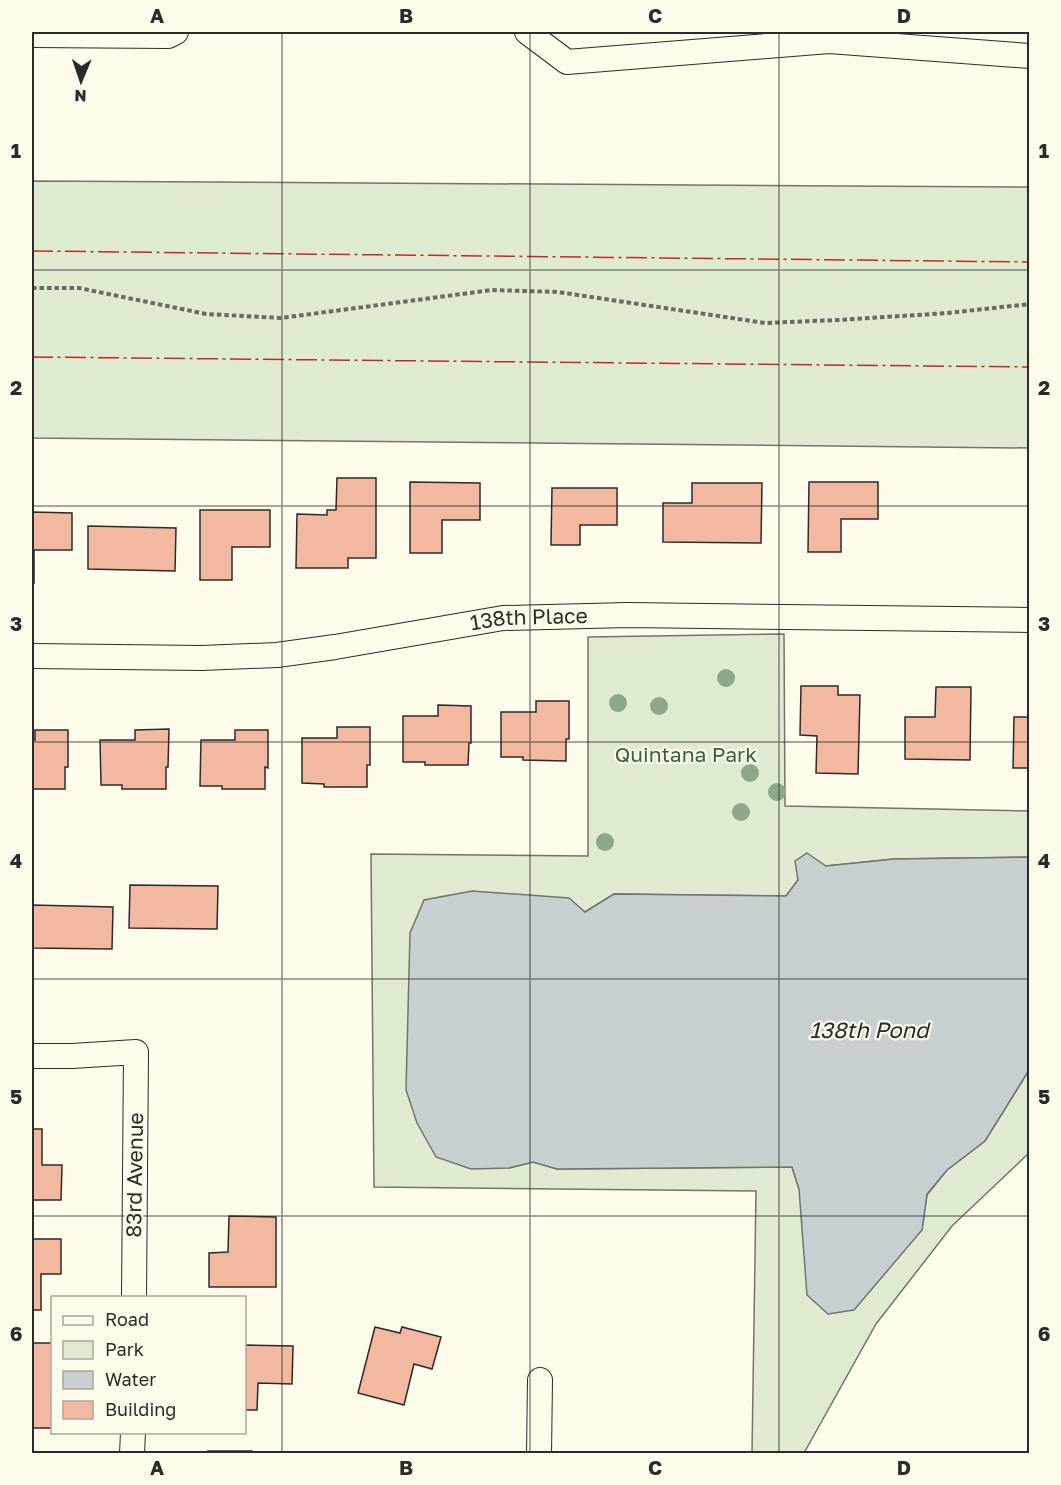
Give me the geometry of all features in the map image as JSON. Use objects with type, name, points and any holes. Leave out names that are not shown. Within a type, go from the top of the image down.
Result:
[{"type":"street","points":[[32,34],[168,36],[176,32]]},
{"type":"street","points":[[527,32],[567,62],[829,41],[1029,56]]},
{"type":"street","name":"138th Place","points":[[32,656],[202,658],[277,655],[503,618],[628,615],[1029,620]]},
{"type":"street","name":"83rd Avenue","points":[[32,1056],[136,1052],[134,1296]]},
{"type":"street","points":[[539,1454],[540,1380]]},
{"type":"street","points":[[132,1434],[132,1454]]},
{"type":"path","points":[[32,288],[79,288],[206,314],[281,318],[492,290],[558,292],[765,323],[948,313],[1029,304]]},
{"type":"green space","points":[[32,181],[1029,187],[1029,448],[32,438]]},
{"type":"green space","name":"Quintana Park","points":[[784,634],[785,806],[1029,811],[1029,857],[894,859],[826,866],[798,880],[786,896],[614,894],[585,912],[509,1168],[533,1162],[557,1169],[792,1167],[799,1189],[922,1230],[927,1195],[947,1170],[985,1141],[1029,1070],[1029,1153],[952,1226],[876,1324],[804,1453],[752,1453],[756,1191],[374,1187],[371,854],[588,856],[588,637]]},
{"type":"water","name":"138th Pond","points":[[807,853],[826,866],[894,859],[1029,857],[1029,1070],[985,1141],[947,1170],[927,1194],[922,1230],[854,1310],[828,1314],[807,1295],[799,1189],[792,1167],[557,1169],[533,1162],[509,1168],[471,1169],[436,1157],[417,1123],[406,1090],[410,933],[424,900],[472,891],[569,898],[585,912],[614,894],[786,896],[798,880],[795,861]]},
{"type":"building","points":[[337,478],[376,478],[376,558],[348,558],[348,568],[296,568],[297,514],[327,515],[327,510],[336,510]]},
{"type":"building","points":[[410,482],[480,483],[480,520],[442,520],[442,553],[410,553]]},
{"type":"building","points":[[809,482],[878,482],[878,519],[841,519],[841,552],[808,552]]},
{"type":"building","points":[[692,483],[762,483],[761,543],[663,542],[663,503],[692,503]]},
{"type":"building","points":[[552,488],[617,488],[617,525],[580,525],[580,545],[551,545]]},
{"type":"building","points":[[200,510],[270,510],[270,547],[232,547],[232,580],[200,580]]},
{"type":"building","points":[[32,512],[72,513],[72,550],[34,550],[34,583],[32,583]]},
{"type":"building","points":[[88,526],[176,528],[175,571],[88,569]]},
{"type":"building","points":[[801,686],[838,686],[838,695],[860,695],[858,774],[816,773],[817,736],[800,735]]},
{"type":"building","points":[[936,687],[971,687],[970,760],[905,759],[905,717],[935,717]]},
{"type":"building","points":[[536,701],[569,701],[569,739],[566,739],[566,761],[501,757],[501,712],[536,712]]},
{"type":"building","points":[[438,705],[471,706],[471,743],[469,743],[468,765],[425,765],[425,762],[403,762],[403,716],[438,716]]},
{"type":"building","points":[[1014,717],[1030,717],[1030,768],[1013,768]]},
{"type":"building","points":[[337,727],[370,727],[370,765],[367,765],[367,787],[324,787],[324,784],[302,783],[302,738],[337,738]]},
{"type":"building","points":[[169,729],[166,789],[122,789],[122,785],[101,785],[100,740],[135,740],[135,730]]},
{"type":"building","points":[[35,730],[68,730],[68,767],[65,767],[65,789],[32,789],[32,740],[35,740]]},
{"type":"building","points":[[235,730],[268,730],[268,768],[265,767],[265,789],[222,789],[222,786],[200,786],[201,740],[235,740]]},
{"type":"building","points":[[130,885],[218,886],[217,929],[129,928]]},
{"type":"building","points":[[32,905],[113,907],[112,949],[32,948]]},
{"type":"building","points":[[32,1129],[42,1129],[42,1165],[62,1165],[61,1200],[32,1200]]},
{"type":"building","points":[[229,1216],[276,1217],[276,1287],[209,1287],[209,1253],[228,1252]]},
{"type":"building","points":[[32,1239],[61,1239],[61,1274],[41,1274],[41,1310],[32,1310]]},
{"type":"building","points":[[375,1327],[400,1333],[402,1327],[441,1337],[432,1369],[414,1364],[404,1405],[358,1393]]},
{"type":"building","points":[[32,1343],[51,1343],[51,1428],[32,1428]]},
{"type":"building","points":[[246,1345],[293,1346],[292,1384],[258,1383],[257,1410],[246,1410]]},
{"type":"building","points":[[208,1451],[252,1451],[252,1454],[208,1454]]},
{"type":"power","points":[[32,251],[1030,262]]},
{"type":"power","points":[[32,357],[1030,367]]}]
